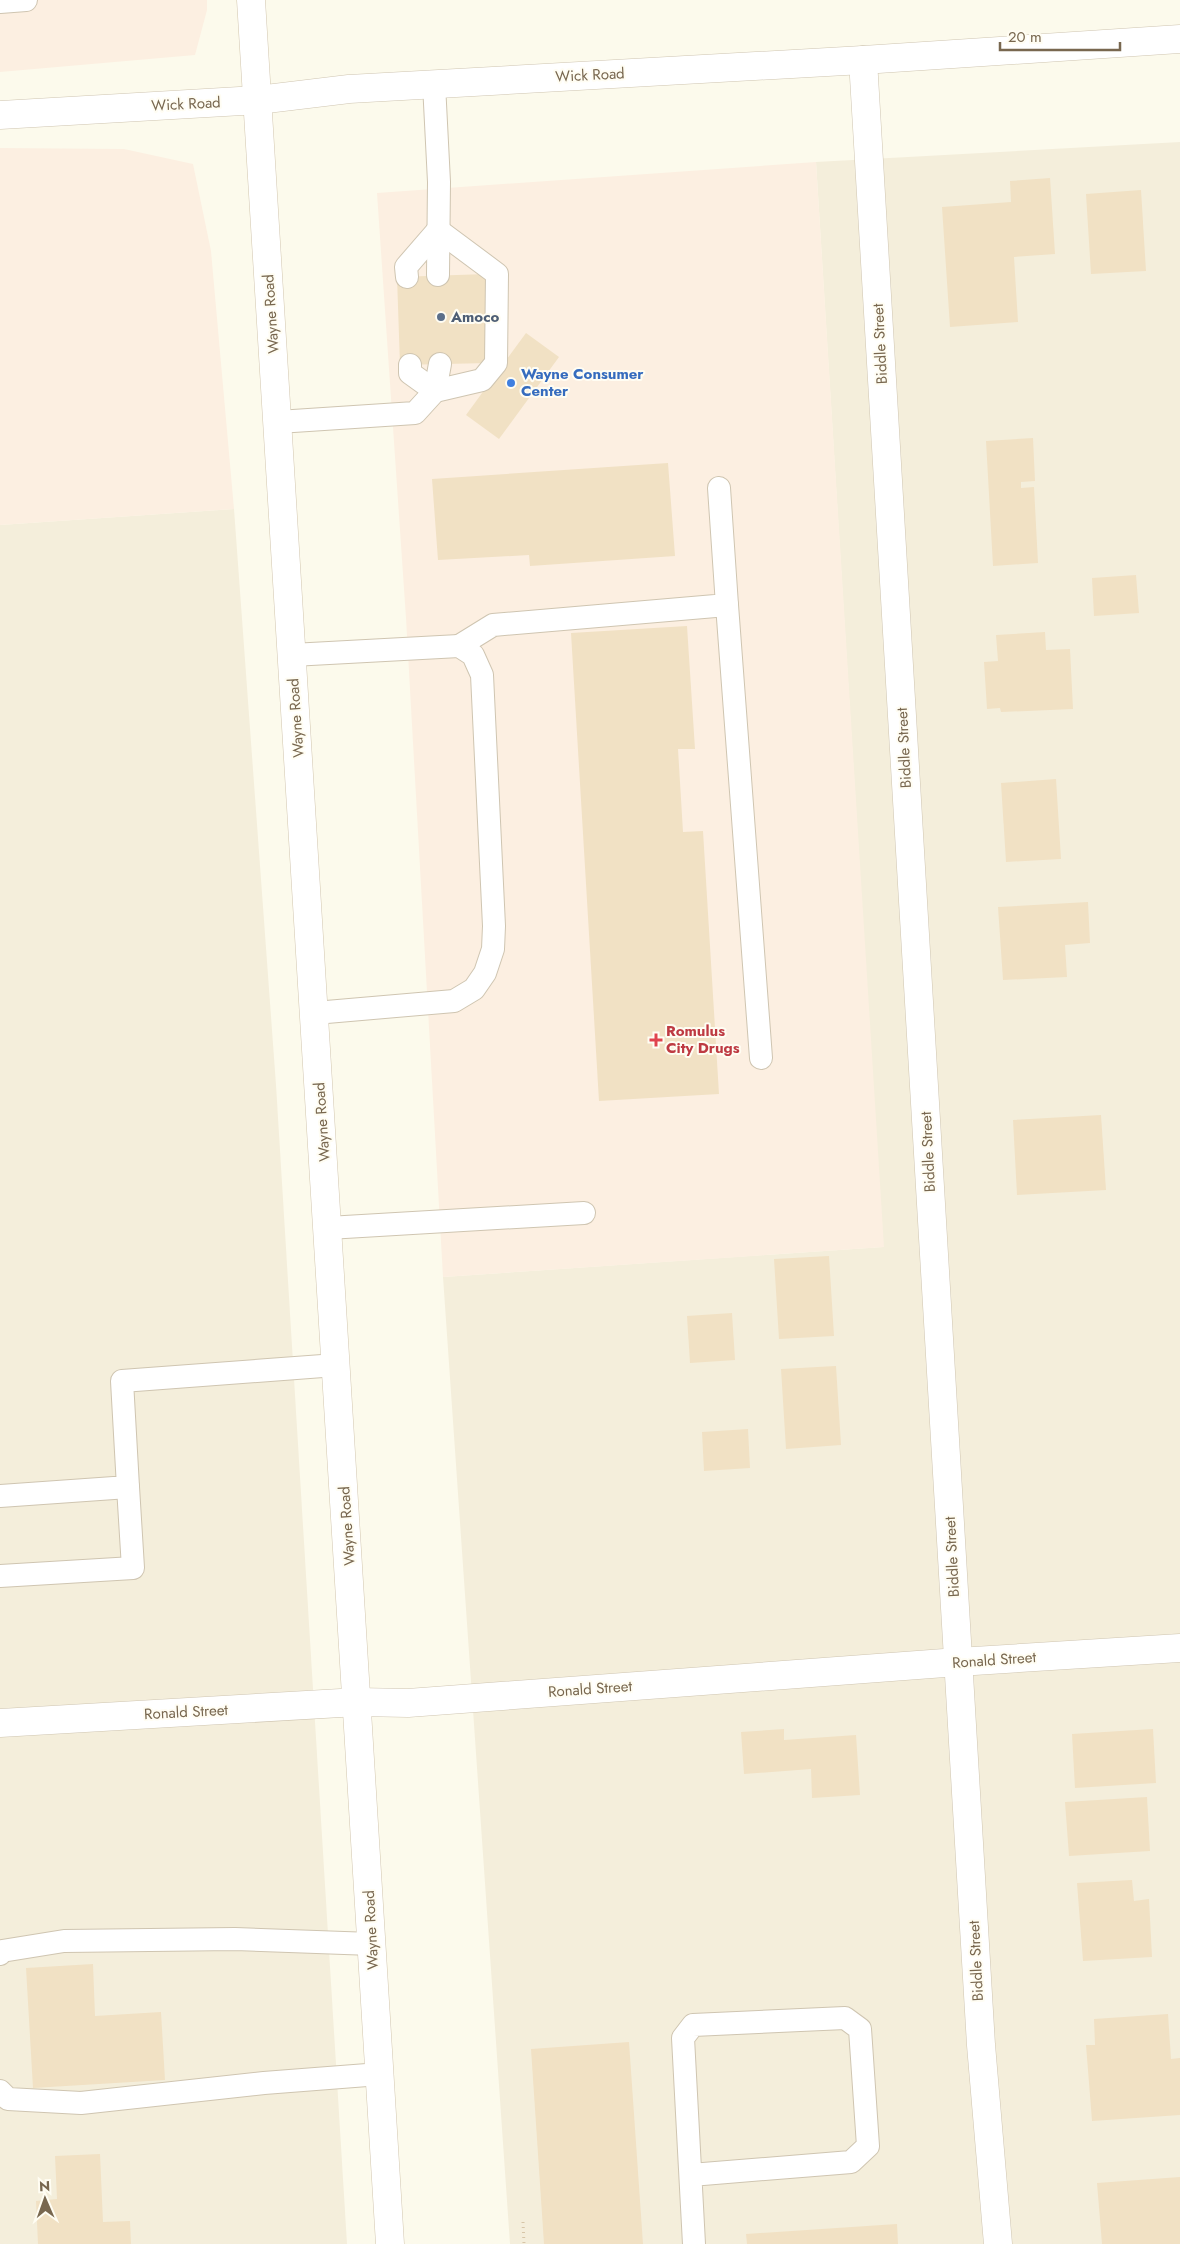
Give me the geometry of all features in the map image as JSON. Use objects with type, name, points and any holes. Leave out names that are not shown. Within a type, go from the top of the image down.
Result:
[{"type":"street","name":"Wayne Road","points":[[251,0],[358,1702],[390,2244]]},
{"type":"street","name":"Wick Road","points":[[0,115],[258,100],[349,89],[863,60],[1180,39]]},
{"type":"street","name":"Biddle Street","points":[[863,60],[981,2045],[998,2244]]},
{"type":"street","name":"Ronald Street","points":[[0,1723],[358,1702],[408,1703],[958,1662],[1180,1648]]},
{"type":"lane","points":[[0,2],[26,0]]},
{"type":"lane","points":[[434,84],[439,182],[438,276]]},
{"type":"lane","points":[[407,276],[406,267],[438,230]]},
{"type":"lane","points":[[434,392],[482,380],[496,363],[497,274],[438,230]]},
{"type":"lane","points":[[278,422],[414,413],[434,392],[440,364]]},
{"type":"lane","points":[[410,365],[410,373],[434,392]]},
{"type":"lane","points":[[719,488],[726,605],[761,1058]]},
{"type":"lane","points":[[292,655],[459,646],[493,625],[726,605]]},
{"type":"lane","points":[[315,1013],[454,1001],[474,989],[484,973],[493,949],[494,926],[482,675],[473,655],[459,646]]},
{"type":"lane","points":[[328,1228],[584,1213]]},
{"type":"lane","points":[[0,1576],[133,1568],[122,1380],[336,1365]]},
{"type":"lane","points":[[0,1496],[128,1487]]},
{"type":"lane","points":[[0,1954],[2,1951],[64,1941],[235,1939],[372,1944]]},
{"type":"lane","points":[[691,2175],[851,2162],[868,2146],[860,2029],[845,2018],[692,2025],[683,2038],[694,2244]]},
{"type":"lane","points":[[0,2090],[8,2099],[81,2103],[264,2083],[380,2074]]},
{"type":"path","points":[[523,2222],[524,2244]]},
{"type":"shaded area","points":[[0,0],[207,0],[207,10],[195,55],[0,72]]},
{"type":"shaded area","points":[[1180,142],[1180,2244],[510,2244],[443,1277],[883,1247],[816,162]]},
{"type":"shaded area","points":[[0,148],[124,149],[193,164],[211,251],[234,509],[0,525]]},
{"type":"shaded area","points":[[816,162],[884,1247],[443,1277],[406,618],[377,193]]},
{"type":"shaded area","points":[[234,509],[276,1085],[347,2244],[0,2244],[0,525]]},
{"type":"building","points":[[1050,178],[1055,254],[1014,257],[1018,322],[950,327],[942,207],[1011,202],[1010,181]]},
{"type":"building","points":[[1141,190],[1146,271],[1091,274],[1086,194]]},
{"type":"building","points":[[487,274],[489,363],[400,365],[397,277]]},
{"type":"building","points":[[526,333],[559,357],[499,439],[466,415]]},
{"type":"building","points":[[1033,438],[1035,481],[1021,482],[1021,488],[1034,487],[1038,563],[993,566],[986,441]]},
{"type":"building","points":[[668,463],[675,556],[530,566],[529,555],[438,560],[432,479]]},
{"type":"building","points":[[1136,575],[1139,613],[1094,616],[1092,578]]},
{"type":"building","points":[[687,626],[695,749],[678,749],[683,832],[703,831],[719,1094],[599,1101],[571,633]]},
{"type":"building","points":[[1045,632],[1046,650],[1070,649],[1073,709],[1001,712],[1000,708],[987,709],[984,662],[998,661],[996,635]]},
{"type":"building","points":[[1056,779],[1061,859],[1006,862],[1001,783]]},
{"type":"building","points":[[1088,902],[1090,943],[1065,945],[1067,977],[1003,980],[998,907]]},
{"type":"building","points":[[1101,1115],[1106,1190],[1017,1195],[1013,1120]]},
{"type":"building","points":[[829,1256],[834,1336],[779,1339],[774,1259]]},
{"type":"building","points":[[732,1313],[735,1360],[690,1363],[687,1316]]},
{"type":"building","points":[[836,1366],[841,1445],[786,1449],[781,1369]]},
{"type":"building","points":[[748,1429],[750,1468],[704,1471],[702,1432]]},
{"type":"building","points":[[784,1729],[784,1740],[856,1735],[860,1795],[812,1798],[811,1769],[744,1774],[741,1732]]},
{"type":"building","points":[[1153,1729],[1156,1783],[1075,1788],[1072,1734]]},
{"type":"building","points":[[1147,1797],[1150,1851],[1069,1856],[1065,1802]]},
{"type":"building","points":[[1132,1880],[1134,1901],[1149,1899],[1152,1957],[1083,1961],[1077,1883]]},
{"type":"building","points":[[93,1964],[95,2016],[161,2012],[165,2080],[33,2088],[26,1968]]},
{"type":"building","points":[[1168,2014],[1171,2059],[1180,2058],[1180,2115],[1092,2121],[1086,2045],[1095,2045],[1094,2019]]},
{"type":"building","points":[[629,2042],[643,2244],[544,2244],[531,2049]]},
{"type":"building","points":[[100,2154],[103,2222],[130,2221],[131,2244],[38,2244],[36,2201],[57,2199],[55,2156]]},
{"type":"building","points":[[1180,2177],[1180,2244],[1102,2244],[1097,2183]]},
{"type":"building","points":[[897,2224],[898,2244],[747,2244],[746,2234]]},
{"type":"place","name":"Amoco","points":[[441,317]]},
{"type":"place","name":"Wayne Consumer Center","points":[[511,383]]},
{"type":"place","name":"Romulus City Drugs","points":[[656,1040]]}]
